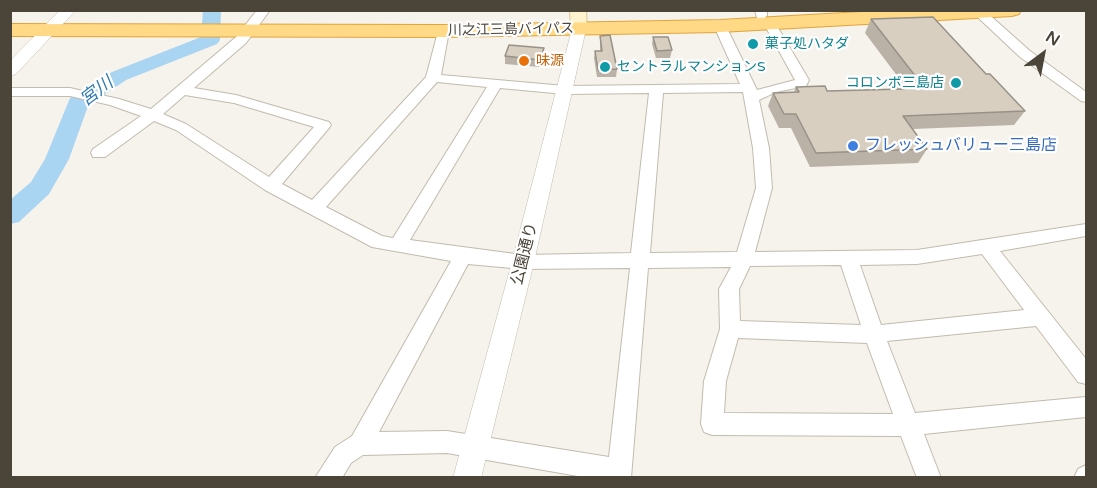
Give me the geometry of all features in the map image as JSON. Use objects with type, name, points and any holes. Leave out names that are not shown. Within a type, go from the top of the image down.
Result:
[{"type":"highway","name":"川之江三島バイパス","points":[[256,20],[443,31],[579,20],[720,26],[764,16],[835,10]]},
{"type":"highway","name":"川之江三島バイパス","points":[[10,17],[226,25],[256,20],[579,20],[1012,10]]},
{"type":"highway","name":"川之江三島バイパス","points":[[10,30],[60,19]]},
{"type":"street","points":[[978,12],[1025,54],[1086,98]]},
{"type":"street","points":[[433,78],[566,90],[750,93],[801,83],[802,80],[764,16]]},
{"type":"street","points":[[10,71],[60,19]]},
{"type":"street","points":[[99,153],[153,115],[183,90],[241,40],[256,20]]},
{"type":"street","name":"公園通り","points":[[467,477],[566,90],[579,20]]},
{"type":"street","points":[[720,26],[750,93],[761,148],[764,188],[744,260],[729,289],[730,328],[715,381],[712,424],[908,425],[1086,407]]},
{"type":"street","points":[[315,208],[433,78],[443,31]]},
{"type":"street","points":[[397,246],[495,85]]},
{"type":"street","points":[[183,90],[236,99],[324,125],[271,186]]},
{"type":"street","points":[[327,477],[343,454],[360,444],[447,442],[619,474],[656,90]]},
{"type":"street","points":[[10,92],[70,92],[153,115],[181,127],[271,186],[378,242],[464,256],[523,262],[917,257],[1086,230]]},
{"type":"street","points":[[986,246],[1086,375]]},
{"type":"street","points":[[360,444],[464,256]]},
{"type":"street","points":[[848,258],[874,334],[929,477]]},
{"type":"street","points":[[730,328],[874,334],[1042,317]]},
{"type":"building","points":[[933,17],[986,74],[990,74],[1025,111],[903,116],[927,149],[816,153],[796,114],[784,114],[773,93],[799,92],[796,87],[825,86],[827,91],[904,89],[896,77],[916,77],[871,19]]},
{"type":"building","points":[[610,35],[617,69],[598,70],[595,51],[602,51],[600,36]]},
{"type":"building","points":[[653,37],[668,37],[672,50],[657,51]]},
{"type":"building","points":[[509,45],[544,48],[540,60],[505,56]]},
{"type":"waterway","name":"宮川","points":[[10,215],[40,188],[57,159],[78,103],[119,76],[210,40],[212,10]]},
{"type":"place","name":"菓子処ハタダ","points":[[753,44]]},
{"type":"place","name":"味源","points":[[524,61]]},
{"type":"place","name":"セントラルマンションS","points":[[605,67]]},
{"type":"place","name":"コロンボ三島店","points":[[956,83]]},
{"type":"place","name":"フレッシュバリュー三島店","points":[[853,146]]}]
